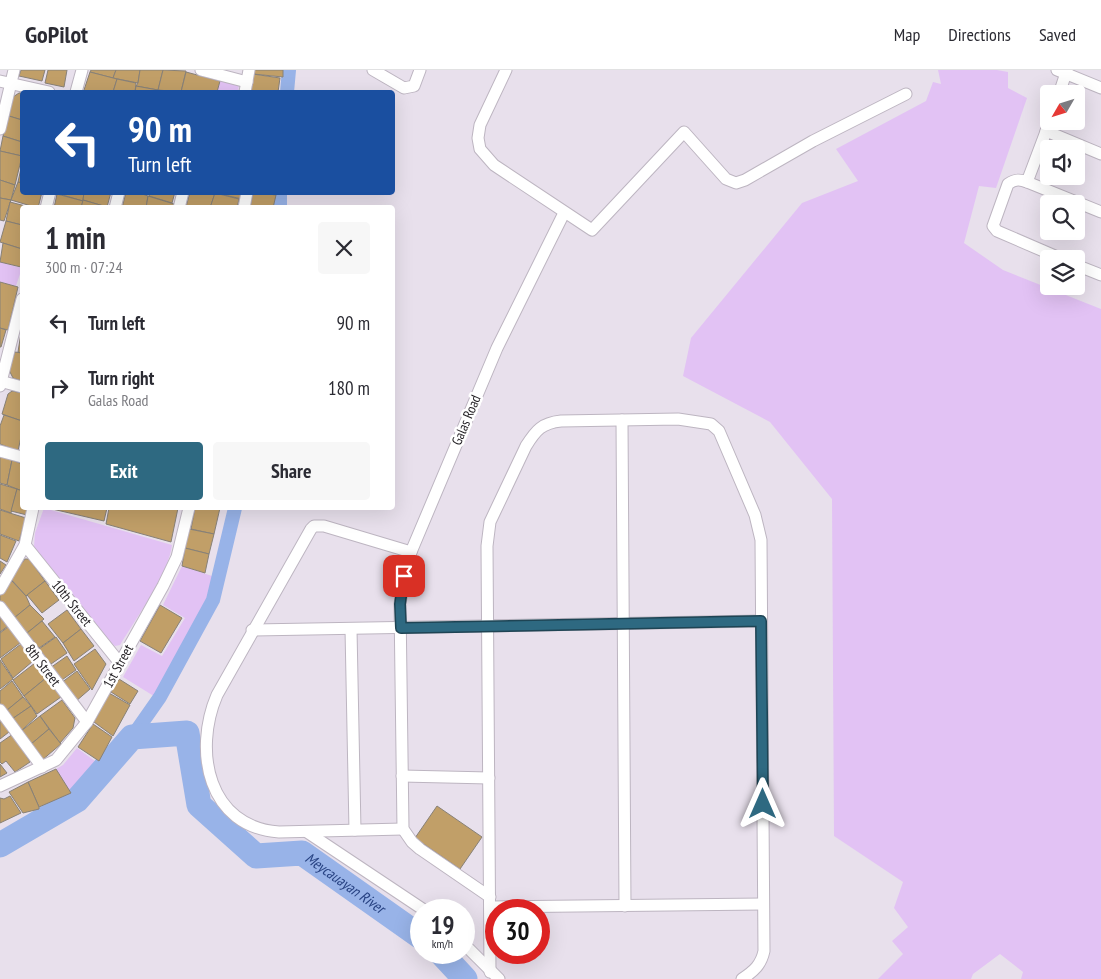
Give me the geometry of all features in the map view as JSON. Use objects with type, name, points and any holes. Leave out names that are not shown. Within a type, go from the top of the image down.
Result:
[{"type":"street","points":[[0,129],[5,82],[14,70]]},
{"type":"street","points":[[77,90],[82,70]]},
{"type":"street","points":[[201,70],[246,87],[249,70]]},
{"type":"street","points":[[373,70],[404,88],[414,86],[420,70]]},
{"type":"street","points":[[506,70],[480,125],[478,138],[480,148],[494,166],[592,230],[684,132],[726,179],[736,183],[745,180],[813,141],[906,94]]},
{"type":"street","points":[[1061,85],[1064,71],[1101,88]]},
{"type":"street","points":[[5,82],[40,90]]},
{"type":"street","points":[[1027,182],[1046,130]]},
{"type":"street","points":[[1056,130],[1101,154]]},
{"type":"street","points":[[1041,250],[997,231],[993,226],[1008,184],[1021,180],[1101,212]]},
{"type":"street","name":"Galas Road","points":[[403,829],[400,604],[404,576],[411,552],[497,348],[564,213]]},
{"type":"street","points":[[1085,269],[1101,275]]},
{"type":"street","points":[[20,307],[0,383],[20,387]]},
{"type":"street","points":[[490,899],[487,534],[490,522],[516,464],[532,437],[545,424],[554,422],[678,419],[711,424],[719,431],[755,515],[761,540],[764,951],[758,968],[742,979]]},
{"type":"street","points":[[622,420],[625,906]]},
{"type":"street","points":[[0,451],[20,456]]},
{"type":"street","points":[[0,589],[26,545],[33,510]]},
{"type":"street","name":"1st Street","points":[[0,786],[56,760],[87,722],[163,586],[177,557],[189,510]]},
{"type":"street","points":[[411,552],[324,526],[314,526],[307,533],[217,695],[208,722],[206,744],[212,783],[221,800],[234,815],[248,825],[263,831],[307,832],[403,829],[412,842],[420,849],[486,899]]},
{"type":"street","name":"10th Street","points":[[26,545],[119,662]]},
{"type":"street","name":"8th Street","points":[[0,607],[87,722]]},
{"type":"street","points":[[252,630],[761,621]]},
{"type":"street","points":[[351,628],[355,830]]},
{"type":"street","points":[[0,710],[42,767]]},
{"type":"street","points":[[402,776],[489,778]]},
{"type":"street","points":[[307,832],[410,901]]},
{"type":"street","points":[[550,904],[625,906],[764,904]]},
{"type":"street","points":[[475,955],[495,975]]},
{"type":"shaded area","points":[[938,70],[997,70],[1008,72],[1008,88],[1027,98],[996,188],[979,186],[964,243],[1003,270],[1040,285],[1040,295],[1066,295],[1101,309],[1101,979],[1021,979],[1023,972],[1000,954],[973,974],[971,979],[878,979],[903,954],[892,941],[908,927],[894,908],[903,882],[834,836],[832,499],[770,422],[683,376],[691,338],[802,203],[858,181],[836,149],[926,101],[933,82],[941,84]]},
{"type":"shaded area","points":[[220,81],[239,84],[238,90],[218,90]]},
{"type":"shaded area","points":[[0,262],[20,267],[16,286],[0,282]]},
{"type":"shaded area","points":[[43,510],[51,510],[172,545],[165,569],[120,645],[115,646],[110,642],[34,547],[35,533]]},
{"type":"shaded area","points":[[182,566],[215,577],[210,600],[157,698],[123,677],[141,645],[162,656],[185,618],[163,605]]},
{"type":"shaded area","points":[[77,748],[99,764],[89,782],[73,796],[56,769],[63,765]]},
{"type":"building","points":[[21,70],[45,70],[42,81],[19,76]]},
{"type":"building","points":[[48,70],[67,70],[64,87],[45,83]]},
{"type":"building","points":[[91,70],[116,70],[113,78],[90,72]]},
{"type":"building","points":[[116,70],[140,70],[138,83],[113,78]]},
{"type":"building","points":[[140,70],[163,70],[158,90],[136,86]]},
{"type":"building","points":[[163,70],[186,71],[181,90],[158,90]]},
{"type":"building","points":[[254,70],[283,70],[283,77],[253,74]]},
{"type":"building","points":[[90,72],[117,79],[114,90],[84,90]]},
{"type":"building","points":[[186,72],[220,81],[218,90],[182,90]]},
{"type":"building","points":[[253,74],[280,78],[278,90],[250,90]]},
{"type":"building","points":[[117,79],[136,83],[135,90],[114,90]]},
{"type":"building","points":[[136,86],[158,90],[135,90]]},
{"type":"building","points":[[20,93],[20,119],[9,116],[13,97]]},
{"type":"building","points":[[9,116],[20,119],[20,141],[3,136]]},
{"type":"building","points":[[3,136],[20,141],[20,156],[0,151]]},
{"type":"building","points":[[0,151],[20,156],[15,185],[0,180]]},
{"type":"building","points":[[0,180],[15,185],[11,200],[0,198]]},
{"type":"building","points":[[18,182],[20,182],[20,195],[41,195],[39,205],[28,205],[11,200]]},
{"type":"building","points":[[57,195],[83,201],[82,205],[55,205]]},
{"type":"building","points":[[62,195],[84,195],[83,201]]},
{"type":"building","points":[[84,195],[110,195],[108,205],[83,200]]},
{"type":"building","points":[[125,195],[148,196],[146,205],[123,205]]},
{"type":"building","points":[[149,195],[174,195],[172,203]]},
{"type":"building","points":[[189,195],[214,195],[211,205],[187,205]]},
{"type":"building","points":[[214,195],[239,199],[238,205],[211,205]]},
{"type":"building","points":[[224,195],[242,195],[242,199]]},
{"type":"building","points":[[252,195],[276,195],[274,205],[251,205]]},
{"type":"building","points":[[148,196],[174,204],[174,205],[146,205]]},
{"type":"building","points":[[0,198],[11,200],[4,221],[0,220]]},
{"type":"building","points":[[83,200],[100,205],[82,205]]},
{"type":"building","points":[[10,202],[22,205],[20,224],[6,221]]},
{"type":"building","points":[[6,221],[20,224],[20,248],[0,242]]},
{"type":"building","points":[[3,243],[20,248],[20,267],[0,262]]},
{"type":"building","points":[[0,282],[18,287],[8,330],[0,328]]},
{"type":"building","points":[[0,328],[6,330],[1,347],[0,347]]},
{"type":"building","points":[[15,352],[20,353],[20,380],[13,378],[9,370]]},
{"type":"building","points":[[12,391],[20,393],[20,420],[2,414],[8,394]]},
{"type":"building","points":[[4,415],[20,420],[18,451],[0,444],[0,426]]},
{"type":"building","points":[[0,456],[12,460],[7,485],[0,483]]},
{"type":"building","points":[[12,460],[20,463],[20,490],[7,485]]},
{"type":"building","points":[[0,484],[17,489],[11,513],[0,509]]},
{"type":"building","points":[[17,489],[20,490],[20,510],[28,510],[27,515],[11,511]]},
{"type":"building","points":[[0,510],[26,518],[19,541],[0,534]]},
{"type":"building","points":[[57,510],[107,510],[104,521]]},
{"type":"building","points":[[109,510],[178,510],[171,542],[106,524]]},
{"type":"building","points":[[195,510],[220,510],[214,534],[191,529]]},
{"type":"building","points":[[189,529],[214,534],[209,554],[185,548]]},
{"type":"building","points":[[0,535],[16,541],[7,562],[0,558]]},
{"type":"building","points":[[185,548],[209,554],[205,573],[182,566]]},
{"type":"building","points":[[25,559],[29,559],[45,581],[26,596],[10,578]]},
{"type":"building","points":[[0,561],[6,565],[0,574]]},
{"type":"building","points":[[12,581],[26,596],[30,605],[13,619],[0,601],[0,595]]},
{"type":"building","points":[[45,581],[59,600],[42,613],[27,595]]},
{"type":"building","points":[[30,605],[44,619],[26,634],[14,618]]},
{"type":"building","points":[[160,605],[182,618],[161,653],[140,641]]},
{"type":"building","points":[[67,610],[81,629],[63,643],[48,624]]},
{"type":"building","points":[[0,617],[8,626],[0,632]]},
{"type":"building","points":[[42,621],[55,637],[39,648],[27,633]]},
{"type":"building","points":[[8,627],[20,643],[0,658],[0,633]]},
{"type":"building","points":[[81,629],[94,646],[74,661],[63,643]]},
{"type":"building","points":[[56,637],[67,653],[51,664],[39,649]]},
{"type":"building","points":[[21,644],[33,661],[13,678],[1,659]]},
{"type":"building","points":[[95,649],[106,664],[92,690],[74,664]]},
{"type":"building","points":[[67,656],[76,670],[59,682],[50,668]]},
{"type":"building","points":[[0,660],[13,679],[0,689]]},
{"type":"building","points":[[35,663],[46,678],[24,696],[13,680]]},
{"type":"building","points":[[77,671],[90,689],[75,702],[61,683]]},
{"type":"building","points":[[46,678],[61,697],[37,714],[24,696]]},
{"type":"building","points":[[119,679],[138,691],[130,704],[111,692]]},
{"type":"building","points":[[12,681],[23,697],[6,711],[0,708],[0,691]]},
{"type":"building","points":[[109,693],[130,705],[113,736],[94,722]]},
{"type":"building","points":[[23,697],[31,706],[12,719],[6,711]]},
{"type":"building","points":[[62,700],[75,718],[73,728],[60,743],[40,716]]},
{"type":"building","points":[[31,706],[37,716],[21,731],[12,719]]},
{"type":"building","points":[[40,716],[49,729],[30,745],[20,732]]},
{"type":"building","points":[[0,720],[9,732],[0,739]]},
{"type":"building","points":[[93,724],[112,737],[99,761],[78,747]]},
{"type":"building","points":[[49,729],[61,744],[41,761],[30,745]]},
{"type":"building","points":[[13,734],[30,762],[15,772],[6,761],[2,764],[0,762],[0,743]]},
{"type":"building","points":[[0,764],[7,773],[0,777]]},
{"type":"building","points":[[56,769],[71,793],[39,807],[28,782]]},
{"type":"building","points":[[28,782],[39,809],[23,813],[9,792]]},
{"type":"building","points":[[10,796],[21,813],[0,823],[0,798],[4,799]]},
{"type":"building","points":[[437,806],[482,837],[460,869],[415,838]]},
{"type":"waterway","points":[[287,90],[289,70]]},
{"type":"waterway","points":[[280,195],[280,205]]},
{"type":"waterway","points":[[132,737],[160,697],[213,600],[235,510]]},
{"type":"waterway","name":"Meycauayan River","points":[[0,845],[77,800],[132,737],[187,733],[199,805],[256,856],[302,853],[410,929]]},
{"type":"waterway","name":"Meycauayan River","points":[[451,964],[465,979]]},
{"type":"route","points":[[404,576],[400,604],[401,628],[761,621],[763,804]]}]
